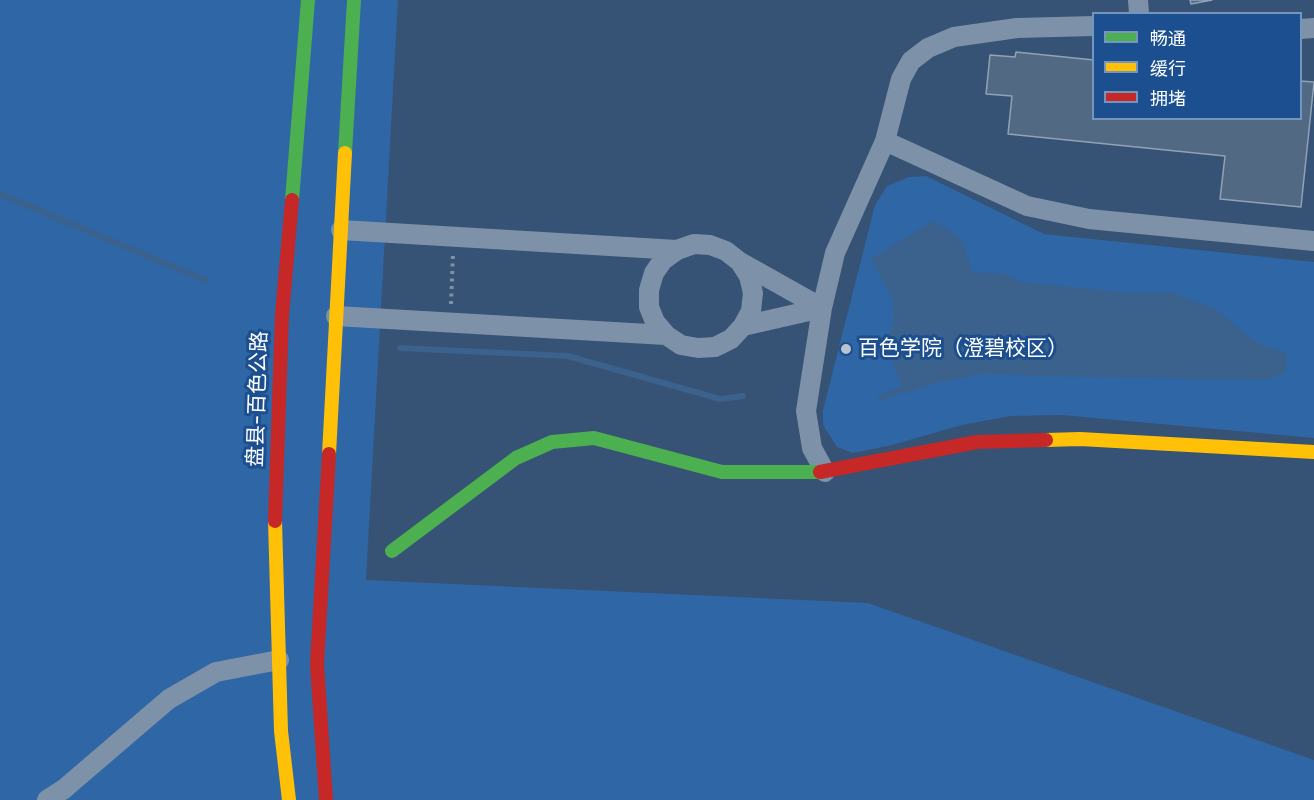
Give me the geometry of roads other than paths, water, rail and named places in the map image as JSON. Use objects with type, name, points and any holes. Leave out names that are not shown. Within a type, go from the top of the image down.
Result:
[{"type":"main road","name":"盘县-百色公路","points":[[289,800],[281,731],[275,507],[282,315],[308,0]]},
{"type":"main road","points":[[327,800],[317,664],[354,0]]},
{"type":"main road","points":[[392,551],[516,458],[552,442],[594,438],[722,472],[825,472],[977,442],[1080,439],[1314,453]]},
{"type":"street","points":[[825,472],[812,448],[807,411],[822,308],[835,254],[885,141],[901,79],[911,61],[927,48],[954,37],[1006,30],[1092,26]]},
{"type":"street","points":[[885,141],[1027,206],[1089,219],[1314,241]]},
{"type":"street","points":[[341,230],[677,250]]},
{"type":"street","points":[[740,262],[749,276],[753,293],[752,311],[744,326],[731,339],[715,346],[698,348],[681,345],[666,335],[655,322],[649,306],[649,290],[654,273],[663,260],[677,250],[694,244],[710,245],[726,251],[740,262],[822,308]]},
{"type":"street","points":[[744,326],[822,308]]},
{"type":"street","points":[[336,316],[666,335]]},
{"type":"street","points":[[47,800],[64,789],[169,699],[216,672],[279,660]]},
{"type":"waterway","points":[[0,194],[205,280]]},
{"type":"waterway","points":[[400,348],[568,356],[720,399],[743,396]]},
{"type":"waterway","points":[[881,398],[911,385]]},
{"type":"place","name":"百色学院（澄碧校区）","points":[[846,349]]}]
